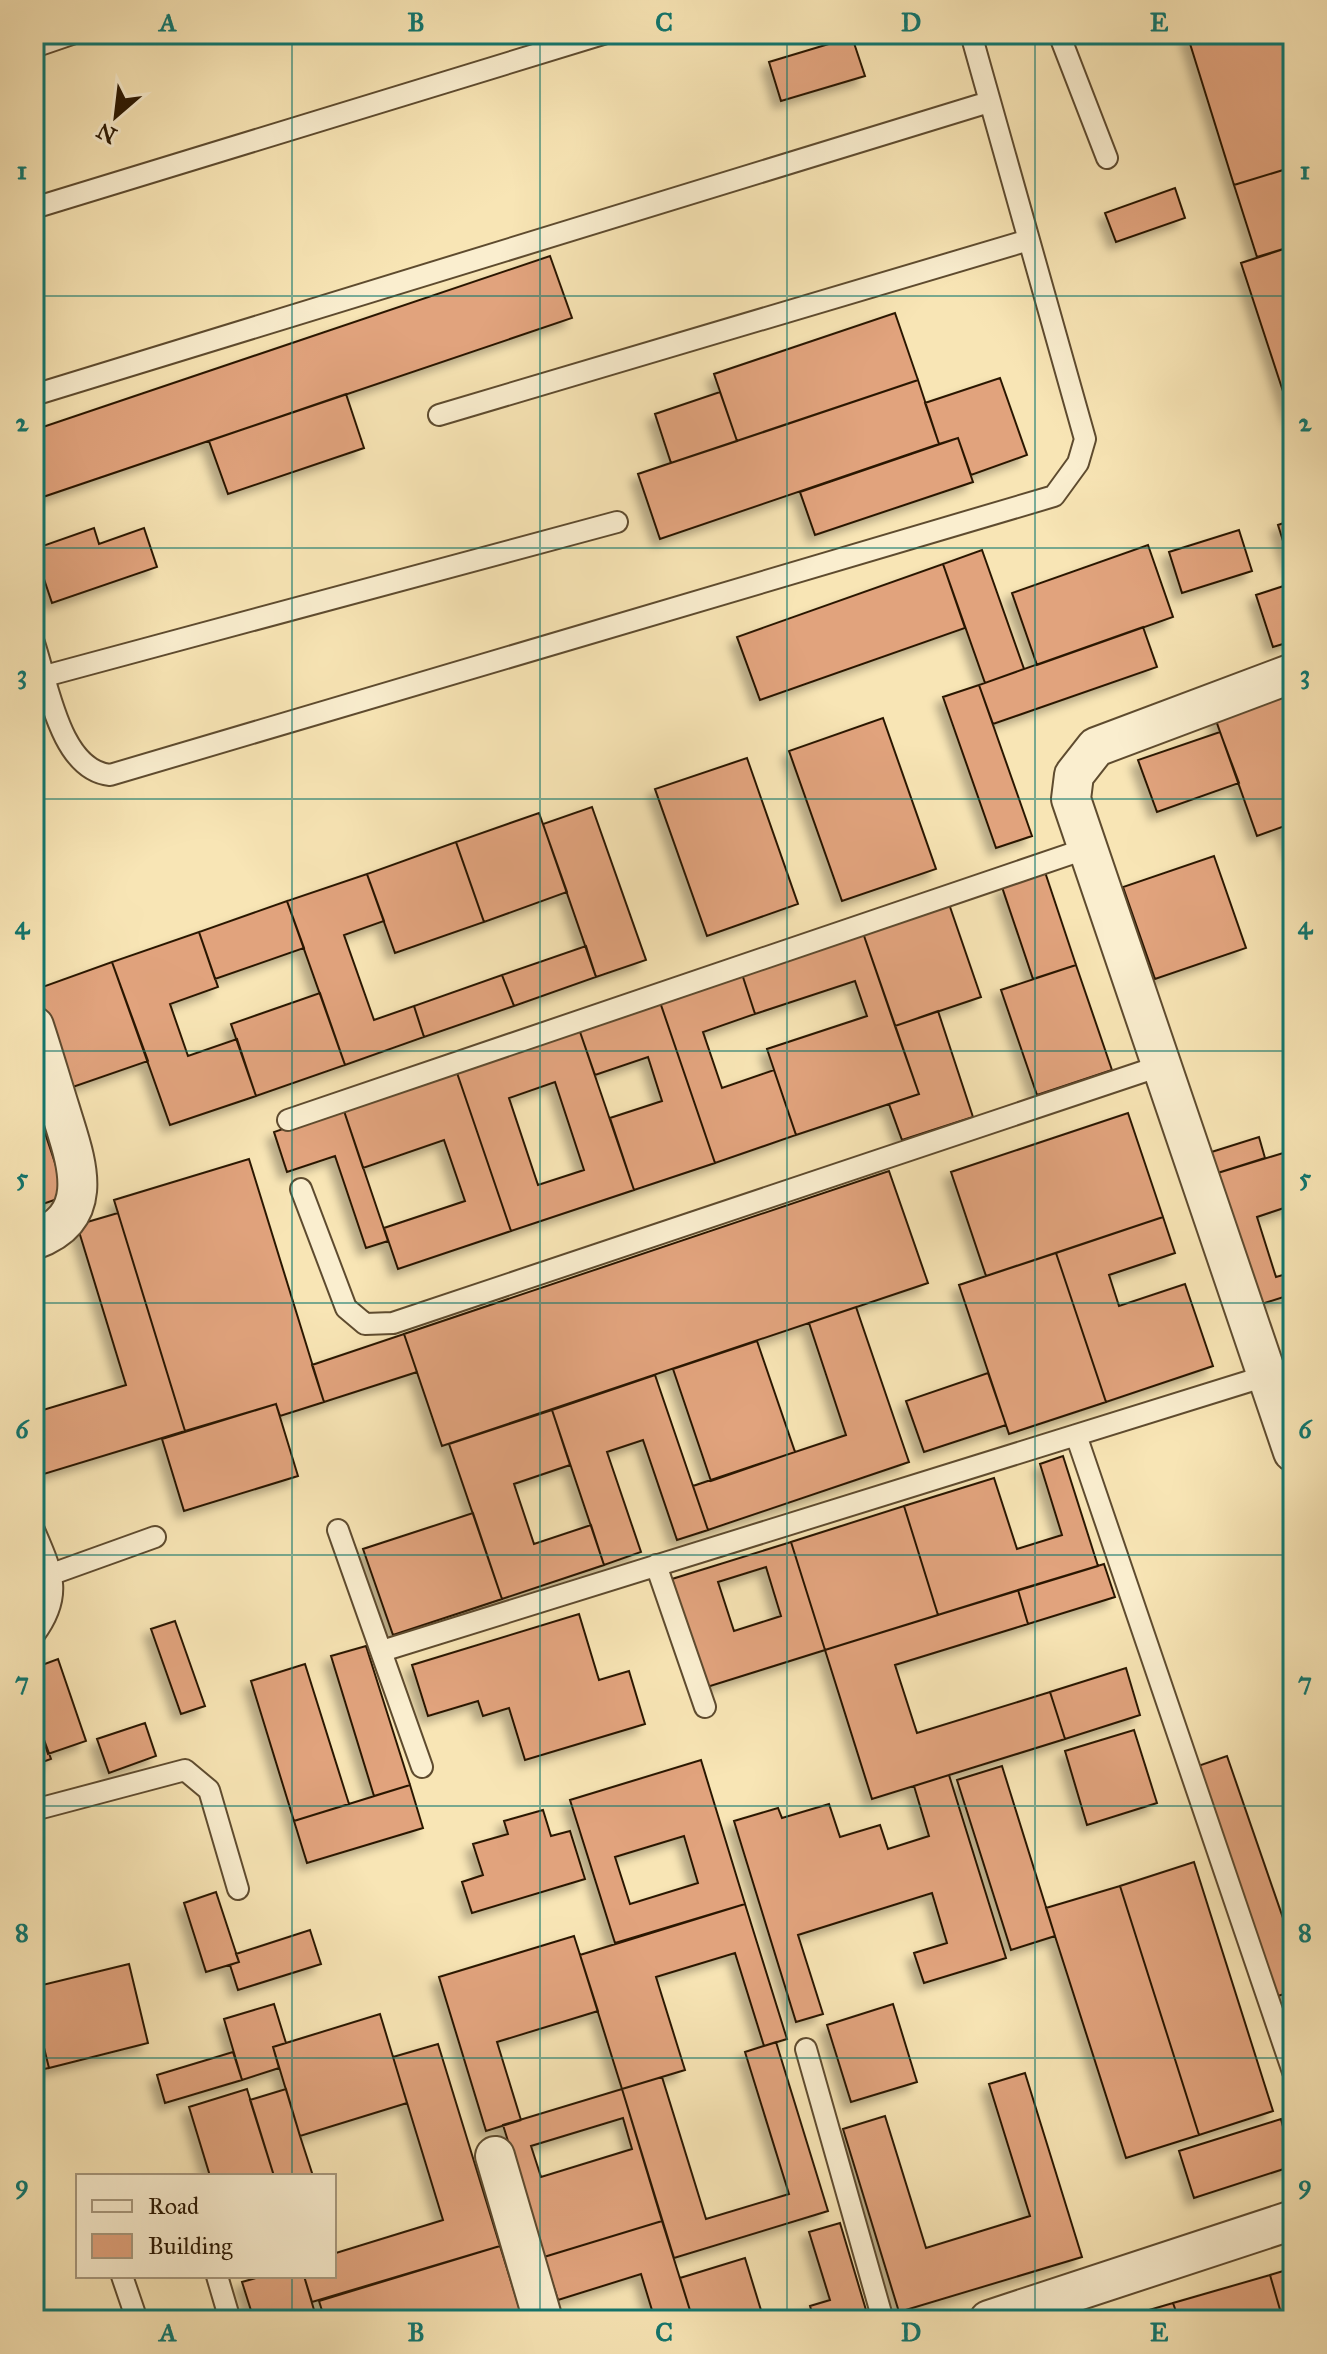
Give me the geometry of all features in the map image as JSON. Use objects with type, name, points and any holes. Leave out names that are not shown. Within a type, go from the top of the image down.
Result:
[{"type":"street","points":[[1293,673],[1096,747],[1080,764],[1071,789],[1074,812],[1293,1452]]},
{"type":"street","points":[[34,1026],[79,1178],[69,1217],[58,1229],[34,1240]]},
{"type":"street","points":[[495,2156],[543,2320]]},
{"type":"street","points":[[989,2320],[1293,2220]]},
{"type":"lane","points":[[34,208],[603,34]]},
{"type":"lane","points":[[34,643],[70,751],[86,768],[110,775],[1054,496],[1078,463],[1085,439],[971,34]]},
{"type":"lane","points":[[1059,34],[1107,158]]},
{"type":"lane","points":[[34,47],[66,35]]},
{"type":"lane","points":[[34,395],[989,102]]},
{"type":"lane","points":[[439,415],[1029,240]]},
{"type":"lane","points":[[45,676],[617,522]]},
{"type":"lane","points":[[288,1120],[1088,848]]},
{"type":"lane","points":[[301,1189],[346,1308],[365,1324],[393,1323],[1163,1065]]},
{"type":"lane","points":[[382,1651],[1269,1375]]},
{"type":"lane","points":[[1076,1435],[1293,2072]]},
{"type":"lane","points":[[34,1530],[52,1574],[50,1612],[34,1635]]},
{"type":"lane","points":[[338,1530],[422,1767]]},
{"type":"lane","points":[[52,1574],[155,1537]]},
{"type":"lane","points":[[656,1565],[705,1707]]},
{"type":"lane","points":[[34,1810],[185,1770],[209,1790],[238,1889]]},
{"type":"lane","points":[[806,2049],[883,2320]]},
{"type":"lane","points":[[123,2278],[137,2320]]},
{"type":"lane","points":[[218,2278],[230,2320]]},
{"type":"building","points":[[1187,34],[1293,34],[1293,167],[1234,185]]},
{"type":"building","points":[[852,37],[865,76],[781,101],[769,62]]},
{"type":"building","points":[[1293,167],[1293,246],[1257,257],[1234,185]]},
{"type":"building","points":[[1175,188],[1185,218],[1116,242],[1105,213]]},
{"type":"building","points":[[1293,246],[1293,422],[1241,263]]},
{"type":"building","points":[[550,256],[572,318],[34,500],[34,430]]},
{"type":"building","points":[[895,313],[918,380],[737,441],[714,374]]},
{"type":"building","points":[[1000,378],[1027,455],[971,475],[958,438],[939,444],[925,403]]},
{"type":"building","points":[[918,380],[939,444],[660,539],[638,474]]},
{"type":"building","points":[[720,392],[737,441],[671,463],[655,414]]},
{"type":"building","points":[[346,394],[364,448],[228,494],[209,441]]},
{"type":"building","points":[[958,438],[973,482],[815,535],[800,492]]},
{"type":"building","points":[[1293,520],[1293,573],[1278,525]]},
{"type":"building","points":[[94,528],[99,544],[144,528],[157,567],[52,603],[34,549]]},
{"type":"building","points":[[1239,530],[1252,571],[1182,593],[1169,552]]},
{"type":"building","points":[[1148,545],[1173,617],[1037,665],[1012,593]]},
{"type":"building","points":[[982,550],[1024,669],[985,683],[943,564]]},
{"type":"building","points":[[943,564],[965,628],[760,700],[737,637]]},
{"type":"building","points":[[1293,583],[1293,641],[1273,647],[1256,595]]},
{"type":"building","points":[[1143,627],[1157,667],[993,724],[979,685]]},
{"type":"building","points":[[1293,683],[1293,823],[1257,836],[1213,712]]},
{"type":"building","points":[[979,685],[1032,836],[996,848],[943,697]]},
{"type":"building","points":[[883,718],[936,869],[842,901],[789,751]]},
{"type":"building","points":[[1220,732],[1239,783],[1157,812],[1138,760]]},
{"type":"building","points":[[747,758],[798,904],[707,936],[655,789]]},
{"type":"building","points":[[592,807],[646,960],[596,977],[543,824]]},
{"type":"building","points":[[539,813],[567,892],[484,922],[456,842]]},
{"type":"building","points":[[1293,823],[1293,855],[1283,827]]},
{"type":"building","points":[[456,842],[484,922],[395,953],[367,874]]},
{"type":"building","points":[[1214,856],[1246,948],[1155,979],[1123,887]]},
{"type":"building","points":[[1045,872],[1076,965],[1033,979],[1002,887]]},
{"type":"building","points":[[367,874],[384,921],[344,935],[374,1020],[414,1006],[424,1037],[345,1065],[287,901]]},
{"type":"building","points":[[287,901],[304,948],[215,979],[199,932]]},
{"type":"building","points":[[949,904],[981,997],[895,1026],[863,933]]},
{"type":"building","points":[[199,932],[218,987],[170,1004],[188,1056],[237,1039],[256,1096],[170,1125],[112,962]]},
{"type":"building","points":[[863,933],[919,1094],[796,1135],[767,1049],[867,1016],[855,981],[755,1014],[742,974]]},
{"type":"building","points":[[586,946],[596,977],[514,1006],[502,975]]},
{"type":"building","points":[[112,962],[148,1061],[67,1089],[34,990]]},
{"type":"building","points":[[1076,965],[1112,1070],[1037,1095],[1001,990]]},
{"type":"building","points":[[742,974],[755,1014],[703,1032],[722,1088],[774,1070],[796,1135],[715,1163],[660,1002]]},
{"type":"building","points":[[502,975],[514,1006],[424,1037],[414,1006]]},
{"type":"building","points":[[320,993],[345,1065],[256,1096],[231,1024]]},
{"type":"building","points":[[660,1002],[715,1163],[634,1190],[610,1118],[662,1101],[648,1057],[595,1075],[579,1029]]},
{"type":"building","points":[[938,1011],[973,1117],[902,1140],[889,1104],[919,1094],[895,1026]]},
{"type":"building","points":[[579,1029],[634,1190],[511,1231],[456,1070]],"holes":[[[555,1082],[584,1170],[538,1185],[509,1098]]]},
{"type":"building","points":[[456,1070],[511,1231],[398,1269],[384,1228],[465,1201],[444,1140],[363,1168],[343,1108]]},
{"type":"building","points":[[34,1100],[66,1196],[34,1207]]},
{"type":"building","points":[[343,1108],[388,1241],[366,1248],[335,1156],[287,1172],[274,1132]]},
{"type":"building","points":[[1128,1113],[1163,1217],[986,1276],[951,1172]]},
{"type":"building","points":[[1259,1137],[1265,1158],[1208,1176],[1202,1155]]},
{"type":"building","points":[[1293,1150],[1293,1205],[1257,1217],[1276,1277],[1293,1272],[1293,1294],[1249,1308],[1208,1176]]},
{"type":"building","points":[[249,1159],[324,1402],[280,1416],[276,1404],[185,1431],[114,1200]]},
{"type":"building","points":[[889,1171],[928,1283],[442,1446],[404,1334]]},
{"type":"building","points":[[118,1213],[185,1431],[34,1477],[34,1380],[43,1410],[126,1385],[77,1225]]},
{"type":"building","points":[[1163,1217],[1175,1253],[1109,1275],[1119,1306],[1185,1284],[1213,1366],[1106,1402],[1056,1253]]},
{"type":"building","points":[[1056,1253],[1106,1402],[1009,1434],[959,1285]]},
{"type":"building","points":[[856,1307],[909,1462],[708,1530],[693,1486],[846,1435],[809,1323]]},
{"type":"building","points":[[404,1334],[417,1372],[324,1402],[312,1365]]},
{"type":"building","points":[[757,1341],[795,1452],[711,1481],[673,1369]]},
{"type":"building","points":[[988,1373],[1006,1425],[924,1452],[906,1401]]},
{"type":"building","points":[[655,1375],[708,1530],[677,1540],[643,1440],[607,1452],[641,1552],[604,1565],[552,1410]]},
{"type":"building","points":[[276,1404],[298,1476],[184,1511],[162,1439]]},
{"type":"building","points":[[552,1410],[570,1465],[514,1484],[534,1544],[591,1525],[604,1565],[502,1599],[449,1444]]},
{"type":"building","points":[[1063,1456],[1098,1566],[938,1615],[904,1506],[994,1478],[1017,1549],[1062,1535],[1040,1464]]},
{"type":"building","points":[[904,1506],[938,1615],[825,1650],[791,1542]]},
{"type":"building","points":[[473,1513],[502,1599],[393,1635],[363,1549]]},
{"type":"building","points":[[791,1542],[825,1650],[707,1687],[672,1579]],"holes":[[[766,1567],[781,1616],[734,1631],[718,1582]]]},
{"type":"building","points":[[1104,1564],[1115,1597],[1028,1624],[1018,1590]]},
{"type":"building","points":[[1018,1590],[1028,1624],[895,1665],[917,1733],[1050,1692],[1065,1739],[872,1799],[825,1650]]},
{"type":"building","points":[[579,1614],[599,1680],[629,1671],[645,1724],[525,1760],[509,1708],[483,1716],[478,1701],[428,1716],[412,1665]]},
{"type":"building","points":[[175,1621],[205,1706],[181,1714],[151,1629]]},
{"type":"building","points":[[366,1646],[410,1785],[374,1796],[331,1656]]},
{"type":"building","points":[[58,1659],[86,1741],[48,1754],[34,1711],[34,1668]]},
{"type":"building","points":[[305,1664],[349,1804],[294,1821],[251,1681]]},
{"type":"building","points":[[1126,1668],[1140,1715],[1065,1739],[1050,1692]]},
{"type":"building","points":[[145,1723],[156,1756],[109,1773],[97,1739]]},
{"type":"building","points":[[39,1726],[51,1759],[34,1765],[34,1728]]},
{"type":"building","points":[[1134,1730],[1157,1803],[1087,1825],[1065,1751]]},
{"type":"building","points":[[1227,1756],[1293,1947],[1293,1991],[1275,1997],[1195,1767]]},
{"type":"building","points":[[701,1760],[745,1904],[615,1943],[570,1800]],"holes":[[[684,1836],[698,1883],[630,1904],[615,1857]]]},
{"type":"building","points":[[1002,1766],[1055,1936],[1011,1950],[957,1780]]},
{"type":"building","points":[[949,1775],[1006,1958],[924,1983],[914,1953],[947,1943],[932,1893],[798,1935],[823,2014],[796,2022],[734,1821],[778,1808],[782,1818],[829,1804],[840,1837],[880,1825],[888,1849],[929,1836],[914,1786]]},
{"type":"building","points":[[410,1785],[423,1828],[307,1863],[294,1821]]},
{"type":"building","points":[[543,1810],[551,1836],[570,1831],[585,1879],[472,1913],[462,1882],[483,1875],[473,1844],[508,1834],[504,1821]]},
{"type":"building","points":[[1194,1862],[1273,2111],[1199,2135],[1120,1886]]},
{"type":"building","points":[[1120,1886],[1199,2135],[1126,2158],[1046,1908]]},
{"type":"building","points":[[216,1892],[239,1962],[206,1972],[184,1903]]},
{"type":"building","points":[[745,1904],[787,2039],[764,2046],[735,1953],[656,1977],[685,2070],[622,2089],[580,1955]]},
{"type":"building","points":[[310,1930],[321,1964],[238,1990],[230,1965],[239,1962],[236,1954]]},
{"type":"building","points":[[574,1936],[598,2011],[497,2042],[521,2120],[486,2131],[439,1977]]},
{"type":"building","points":[[129,1964],[148,2043],[49,2068],[34,2007],[34,1987]]},
{"type":"building","points":[[274,2004],[286,2043],[273,2047],[279,2068],[242,2080],[224,2019]]},
{"type":"building","points":[[893,2004],[917,2082],[851,2102],[827,2025]]},
{"type":"building","points":[[34,2007],[49,2068],[34,2071]]},
{"type":"building","points":[[380,2014],[407,2103],[300,2136],[273,2047]]},
{"type":"building","points":[[776,2042],[828,2211],[674,2258],[622,2089],[662,2077],[706,2219],[789,2194],[745,2052]]},
{"type":"building","points":[[438,2044],[500,2246],[312,2302],[305,2278],[336,2278],[336,2253],[443,2220],[393,2057]]},
{"type":"building","points":[[233,2052],[242,2080],[165,2103],[157,2075]]},
{"type":"building","points":[[1025,2073],[1082,2257],[899,2312],[843,2129],[885,2116],[926,2248],[1030,2216],[989,2084]]},
{"type":"building","points":[[247,2089],[273,2174],[209,2174],[189,2107]]},
{"type":"building","points":[[286,2089],[312,2174],[273,2174],[250,2100]]},
{"type":"building","points":[[622,2089],[662,2221],[544,2257],[503,2125]],"holes":[[[623,2118],[632,2149],[541,2177],[531,2146]]]},
{"type":"building","points":[[1281,2119],[1293,2166],[1194,2198],[1179,2151]]},
{"type":"building","points":[[662,2221],[693,2320],[655,2320],[641,2274],[558,2300],[544,2257]]},
{"type":"building","points":[[840,2223],[869,2320],[814,2320],[810,2306],[830,2300],[809,2232]]},
{"type":"building","points":[[500,2246],[523,2320],[325,2320],[319,2301]]},
{"type":"building","points":[[745,2258],[764,2320],[693,2320],[680,2278]]},
{"type":"building","points":[[1293,2268],[1293,2320],[1283,2320],[1270,2275]]},
{"type":"building","points":[[1270,2275],[1283,2320],[1179,2320],[1173,2303]]},
{"type":"building","points":[[256,2278],[305,2278],[317,2320],[254,2320],[242,2282]]},
{"type":"building","points":[[1173,2303],[1179,2320],[1115,2320]]}]
